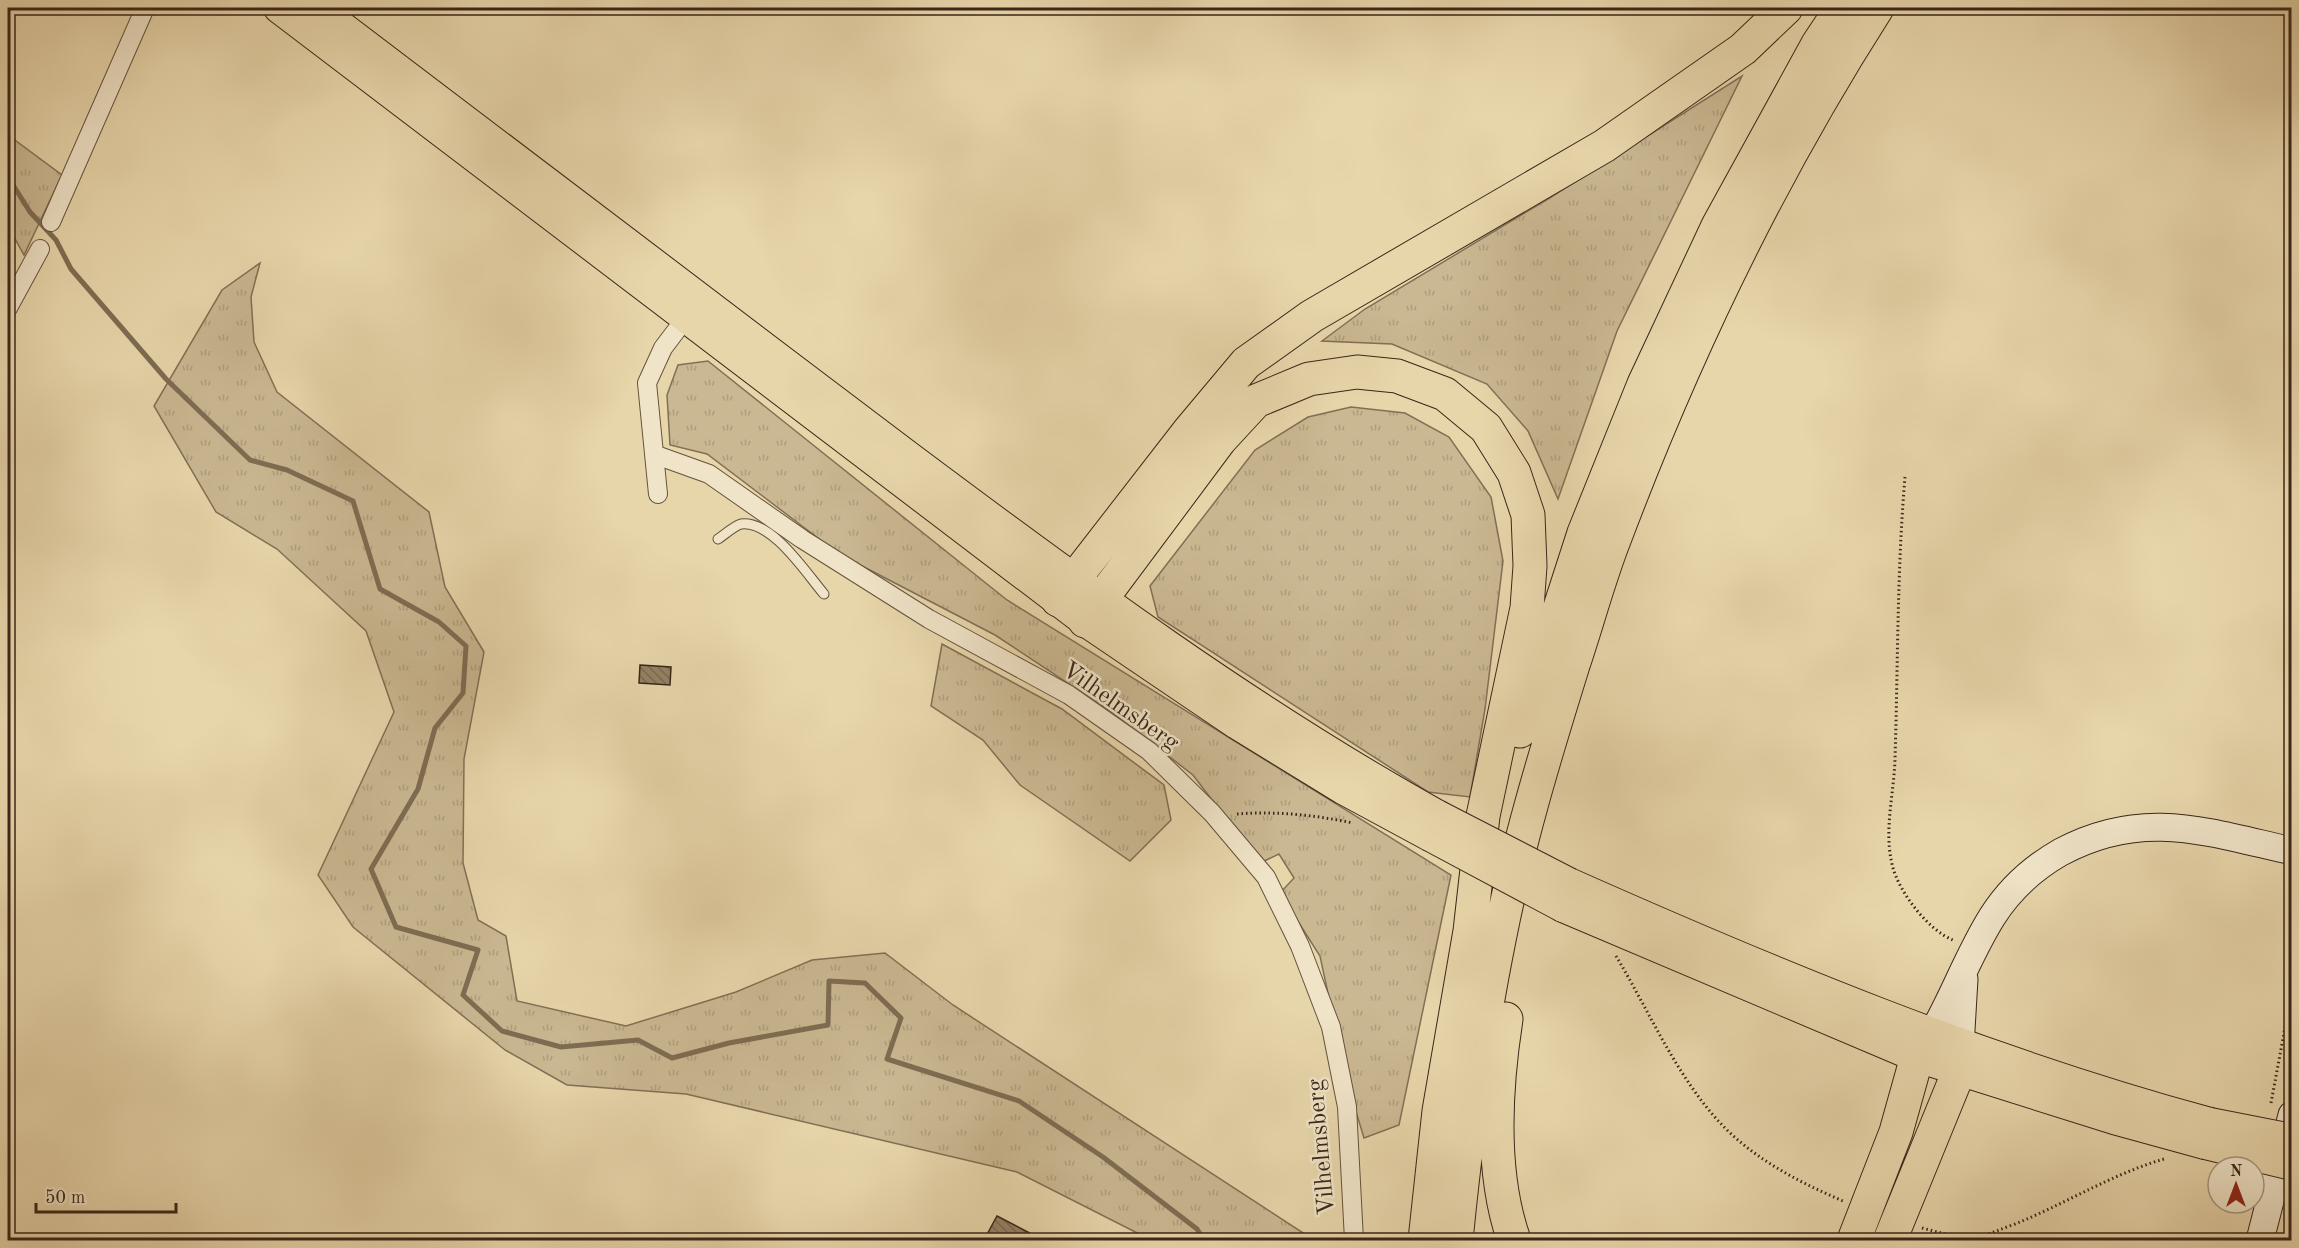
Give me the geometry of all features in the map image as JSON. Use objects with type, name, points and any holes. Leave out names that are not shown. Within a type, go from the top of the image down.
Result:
[{"type":"highway","points":[[1066,590],[1189,431],[1246,363],[1312,316],[1604,146],[1743,49],[1786,8]]},
{"type":"highway","points":[[1470,931],[1521,726],[1588,522],[1644,384],[1718,225],[1818,44],[1842,8]]},
{"type":"highway","points":[[1456,1240],[1469,1112],[1499,936],[1544,762],[1613,542],[1673,392],[1744,238],[1842,63],[1877,8]]},
{"type":"highway","points":[[1093,610],[1220,440],[1257,401],[1309,378],[1357,372],[1397,376],[1445,394],[1486,429],[1514,473],[1528,515],[1530,566],[1527,608],[1483,816],[1470,931],[1439,1111],[1425,1240]]},
{"type":"highway","points":[[1514,1240],[1504,1198],[1499,1155],[1498,1090],[1544,762]]},
{"type":"highway","points":[[1903,1233],[1942,1052]]},
{"type":"highway","points":[[1854,1240],[1896,1132],[1942,1052]]},
{"type":"main road","points":[[279,8],[694,308],[1093,610],[1246,730],[1343,789],[1434,825],[1566,895],[1942,1052],[2208,1134],[2292,1165]]},
{"type":"main road","points":[[317,8],[694,308]]},
{"type":"main road","points":[[2208,1134],[2292,1139]]},
{"type":"street","points":[[51,222],[145,8]]},
{"type":"street","points":[[8,308],[40,249]]},
{"type":"street","points":[[658,494],[656,455],[647,383],[663,348],[694,308]]},
{"type":"street","name":"Vilhelmsberg","points":[[656,455],[709,474],[802,539],[929,619],[1069,695],[1149,751],[1215,817],[1266,877],[1300,946],[1331,1027],[1347,1107],[1354,1240]]},
{"type":"street","points":[[1942,1052],[1970,960],[1993,916],[2019,882],[2049,859],[2082,841],[2114,830],[2150,826],[2192,829],[2292,851]]},
{"type":"street","points":[[2260,1240],[2281,1111]]},
{"type":"lane","points":[[718,539],[740,524],[754,525],[776,537],[824,594]]},
{"type":"path","points":[[1905,477],[1895,773],[1889,847],[1894,870],[1907,895],[1928,921],[1949,938],[1970,960]]},
{"type":"path","points":[[1215,817],[1277,813],[1318,816],[1360,825]]},
{"type":"path","points":[[1614,953],[1682,1073],[1726,1129],[1772,1166],[1850,1204]]},
{"type":"path","points":[[2281,1111],[2292,990]]},
{"type":"path","points":[[1903,1233],[1968,1240],[1982,1237],[2030,1218],[2109,1180],[2171,1158]]},
{"type":"green space","points":[[1742,76],[1617,331],[1558,499],[1528,431],[1487,384],[1392,344],[1322,341],[1365,309],[1548,199]]},
{"type":"green space","points":[[8,135],[62,175],[24,255],[8,226]]},
{"type":"green space","points":[[260,263],[251,297],[254,342],[277,392],[429,512],[445,587],[484,652],[464,759],[463,863],[478,920],[506,936],[517,1001],[626,1026],[736,992],[812,960],[885,953],[953,1005],[1314,1240],[1151,1240],[1017,1172],[686,1094],[567,1085],[505,1050],[353,927],[318,875],[394,712],[366,631],[277,549],[216,512],[154,406],[222,290]]},
{"type":"green space","points":[[708,361],[1007,600],[1451,875],[1399,1125],[1364,1138],[1347,1082],[1320,956],[1280,893],[1294,878],[1279,854],[1260,863],[1193,775],[1113,713],[995,635],[839,554],[707,454],[670,445],[667,395],[678,365]]},
{"type":"green space","points":[[1351,407],[1405,413],[1449,437],[1491,497],[1503,561],[1485,709],[1470,797],[1428,792],[1158,617],[1150,586],[1255,450],[1308,417]]},
{"type":"green space","points":[[942,644],[1062,709],[1164,785],[1171,820],[1130,861],[1020,785],[983,740],[931,706]]},
{"type":"building","points":[[640,665],[671,667],[670,685],[639,683]]},
{"type":"building","points":[[997,1216],[1043,1240],[984,1240]]},
{"type":"waterway","points":[[8,177],[30,212],[56,240],[71,269],[166,379],[250,460],[287,470],[353,501],[380,589],[439,622],[466,646],[463,693],[435,728],[418,789],[371,869],[396,927],[478,950],[463,995],[502,1031],[561,1047],[638,1040],[672,1058],[729,1043],[828,1025],[829,981],[865,983],[901,1018],[887,1059],[1019,1101],[1103,1157],[1197,1229],[1204,1240]]}]
